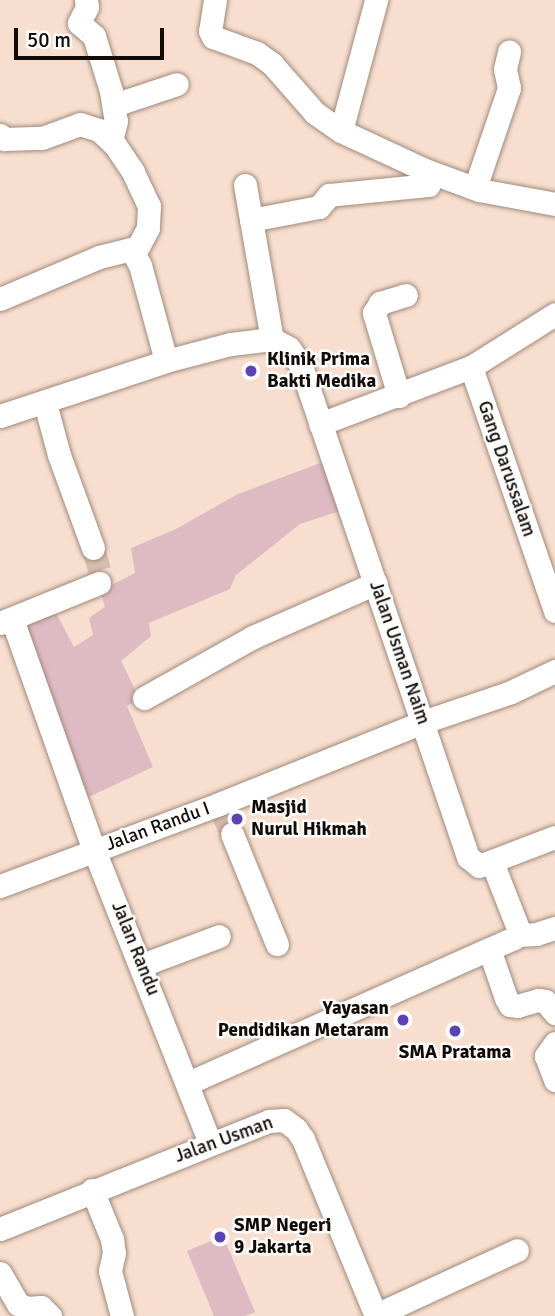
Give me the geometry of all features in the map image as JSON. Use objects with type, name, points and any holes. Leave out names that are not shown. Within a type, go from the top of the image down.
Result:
[{"type":"street","points":[[86,0],[87,7],[79,23],[93,36],[114,105],[116,121],[111,141]]},
{"type":"street","points":[[215,0],[210,31],[213,37],[257,53],[272,64],[315,113],[341,131],[425,170],[475,188],[555,204]]},
{"type":"street","points":[[341,131],[376,0]]},
{"type":"street","points":[[475,188],[509,88],[505,69],[509,51]]},
{"type":"street","points":[[114,105],[177,84]]},
{"type":"street","points":[[0,135],[4,139],[42,138],[80,124],[99,130],[111,141],[133,172],[149,206],[148,228],[135,252],[166,361]]},
{"type":"street","points":[[0,416],[166,361],[231,344],[272,340],[245,185]]},
{"type":"street","points":[[251,220],[320,207],[329,195],[429,185]]},
{"type":"street","points":[[0,299],[99,257],[123,250],[135,252]]},
{"type":"street","points":[[399,396],[374,313],[380,303],[406,295]]},
{"type":"street","points":[[320,424],[471,368],[555,314]]},
{"type":"street","name":"Jalan Usman Naim","points":[[272,340],[289,348],[295,356],[376,583],[468,857],[479,866],[492,862]]},
{"type":"street","name":"Gang Darussalam","points":[[471,368],[555,611]]},
{"type":"street","points":[[45,403],[59,455],[93,548]]},
{"type":"street","points":[[6,621],[99,583]]},
{"type":"street","points":[[144,698],[253,637],[376,583]]},
{"type":"street","name":"Jalan Randu I","points":[[6,621],[94,850],[220,807],[423,722]]},
{"type":"street","points":[[423,722],[511,692],[555,671]]},
{"type":"street","points":[[232,834],[277,944]]},
{"type":"street","points":[[519,934],[492,862],[555,837]]},
{"type":"street","points":[[0,886],[94,850]]},
{"type":"street","name":"Jalan Randu","points":[[94,850],[211,1143]]},
{"type":"street","points":[[188,1083],[519,934],[536,934],[555,928]]},
{"type":"street","points":[[142,965],[219,936]]},
{"type":"street","points":[[489,949],[510,1005],[538,1000],[551,1006],[555,1013]]},
{"type":"street","points":[[555,1043],[546,1056],[555,1080]]},
{"type":"street","name":"Jalan Usman","points":[[0,1229],[269,1121],[285,1121],[296,1129],[376,1315]]},
{"type":"street","points":[[92,1190],[113,1239],[114,1253],[110,1271],[122,1316]]},
{"type":"street","points":[[376,1315],[517,1250]]},
{"type":"street","points":[[0,1273],[18,1304],[27,1308],[41,1307],[50,1316]]},
{"type":"shaded area","points":[[328,460],[343,510],[300,524],[236,575],[230,589],[149,623],[151,636],[121,661],[140,699],[127,706],[153,767],[80,801],[17,628],[55,611],[74,647],[93,635],[89,618],[105,607],[100,591],[135,573],[131,548],[176,529],[238,494]]},
{"type":"shaded area","points":[[223,1236],[255,1312],[245,1316],[214,1316],[187,1251]]},
{"type":"tunnel","points":[[93,548],[102,577],[99,583]]},
{"type":"tunnel","points":[[221,810],[232,834]]},
{"type":"place","name":"Klinik Prima Bakti Medika","points":[[251,371]]},
{"type":"place","name":"Masjid Nurul Hikmah","points":[[237,819]]},
{"type":"place","name":"Yayasan Pendidikan Metaram","points":[[403,1020]]},
{"type":"place","name":"SMA Pratama","points":[[455,1031]]},
{"type":"place","name":"SMP Negeri 9 Jakarta","points":[[220,1237]]}]
